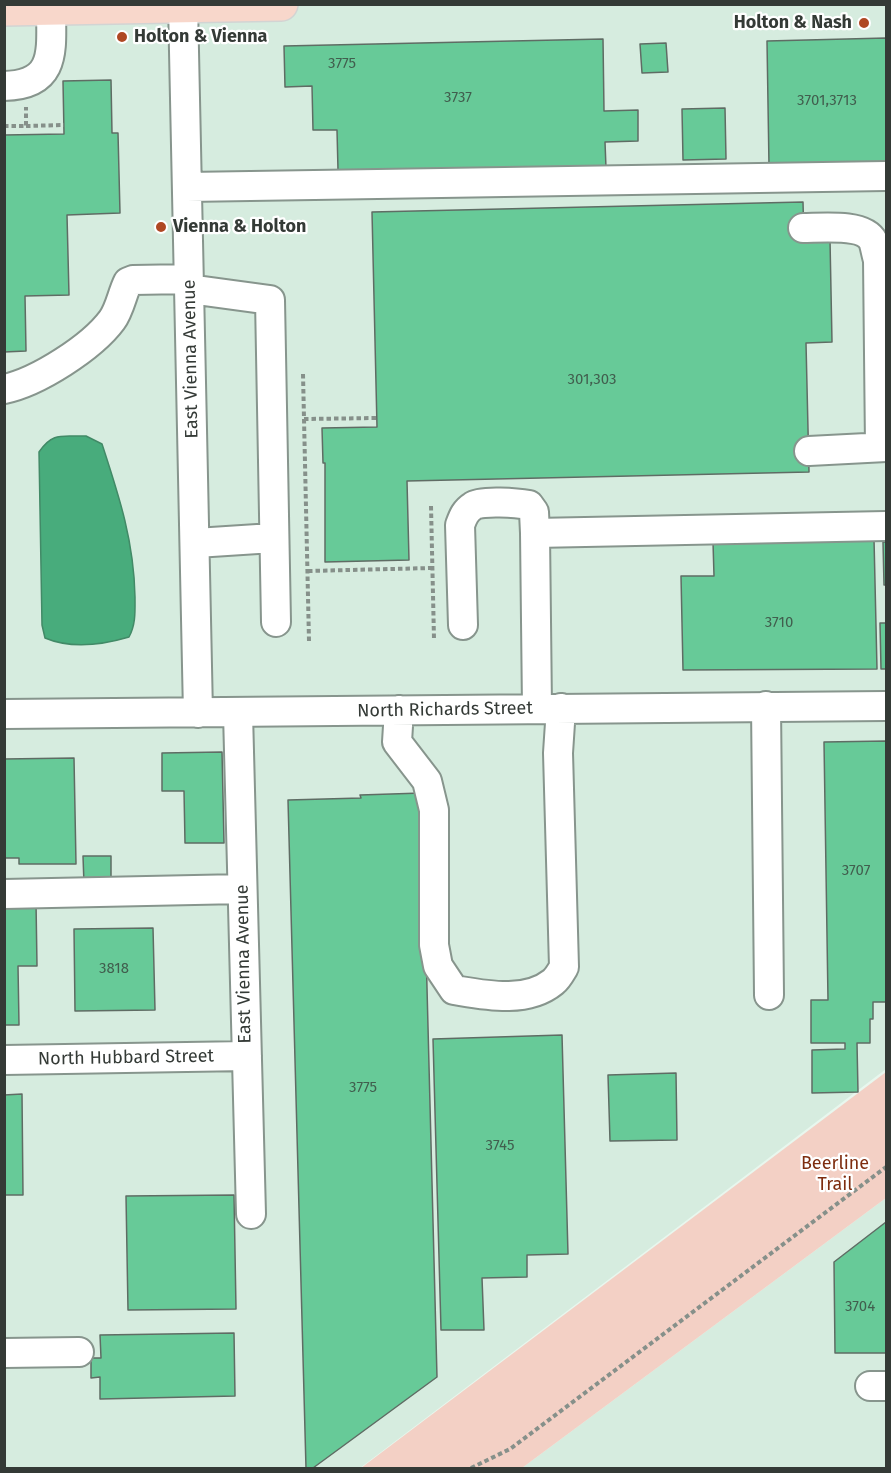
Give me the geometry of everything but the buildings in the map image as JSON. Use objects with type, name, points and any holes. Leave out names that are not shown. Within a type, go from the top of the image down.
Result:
[{"type":"main road","points":[[4,9],[281,4]]},
{"type":"street","name":"East Vienna Avenue","points":[[183,5],[198,713]]},
{"type":"street","points":[[4,86],[22,86],[42,74],[51,55],[51,8]]},
{"type":"street","points":[[187,187],[886,176]]},
{"type":"street","points":[[803,228],[844,228],[864,232],[872,239],[878,260],[883,447],[809,451]]},
{"type":"street","points":[[4,390],[35,378],[70,358],[104,330],[113,318],[128,282],[133,280],[189,284],[270,300],[276,622]]},
{"type":"street","points":[[399,710],[397,742],[427,781],[434,810],[434,945],[438,966],[454,990],[494,996],[535,993],[555,981],[564,967],[558,753],[549,708],[534,512],[529,505],[520,503],[475,504],[464,513],[460,525],[463,625]]},
{"type":"street","points":[[535,533],[886,526]]},
{"type":"street","points":[[196,543],[273,538]]},
{"type":"street","points":[[766,706],[770,995]]},
{"type":"street","name":"North Richards Street","points":[[4,714],[886,706]]},
{"type":"street","name":"East Vienna Avenue","points":[[238,713],[251,1214]]},
{"type":"street","points":[[4,894],[242,889]]},
{"type":"street","name":"North Hubbard Street","points":[[4,1060],[247,1056]]},
{"type":"street","points":[[4,1353],[79,1352]]},
{"type":"path","points":[[26,126],[64,125]]},
{"type":"path","points":[[303,374],[309,641]]},
{"type":"path","points":[[304,419],[377,418]]},
{"type":"path","points":[[431,506],[434,639]]},
{"type":"path","points":[[308,571],[432,568]]},
{"type":"path","points":[[471,1468],[510,1449],[886,1167]]},
{"type":"shaded area","points":[[5,5],[886,5],[886,1069],[360,1468],[5,1468]]},
{"type":"shaded area","points":[[59,436],[86,436],[102,444],[120,500],[132,557],[135,612],[129,637],[97,644],[76,645],[45,638],[42,625],[39,452],[49,441]]},
{"type":"shaded area","points":[[886,1198],[886,1468],[522,1468]]},
{"type":"green space","name":"Beerline Trail","points":[[886,1072],[886,1198],[522,1468],[361,1468]]},
{"type":"place","name":"Holton & Nash","points":[[864,23]]},
{"type":"place","name":"Holton & Vienna","points":[[122,37]]},
{"type":"place","name":"Vienna & Holton","points":[[161,227]]}]
